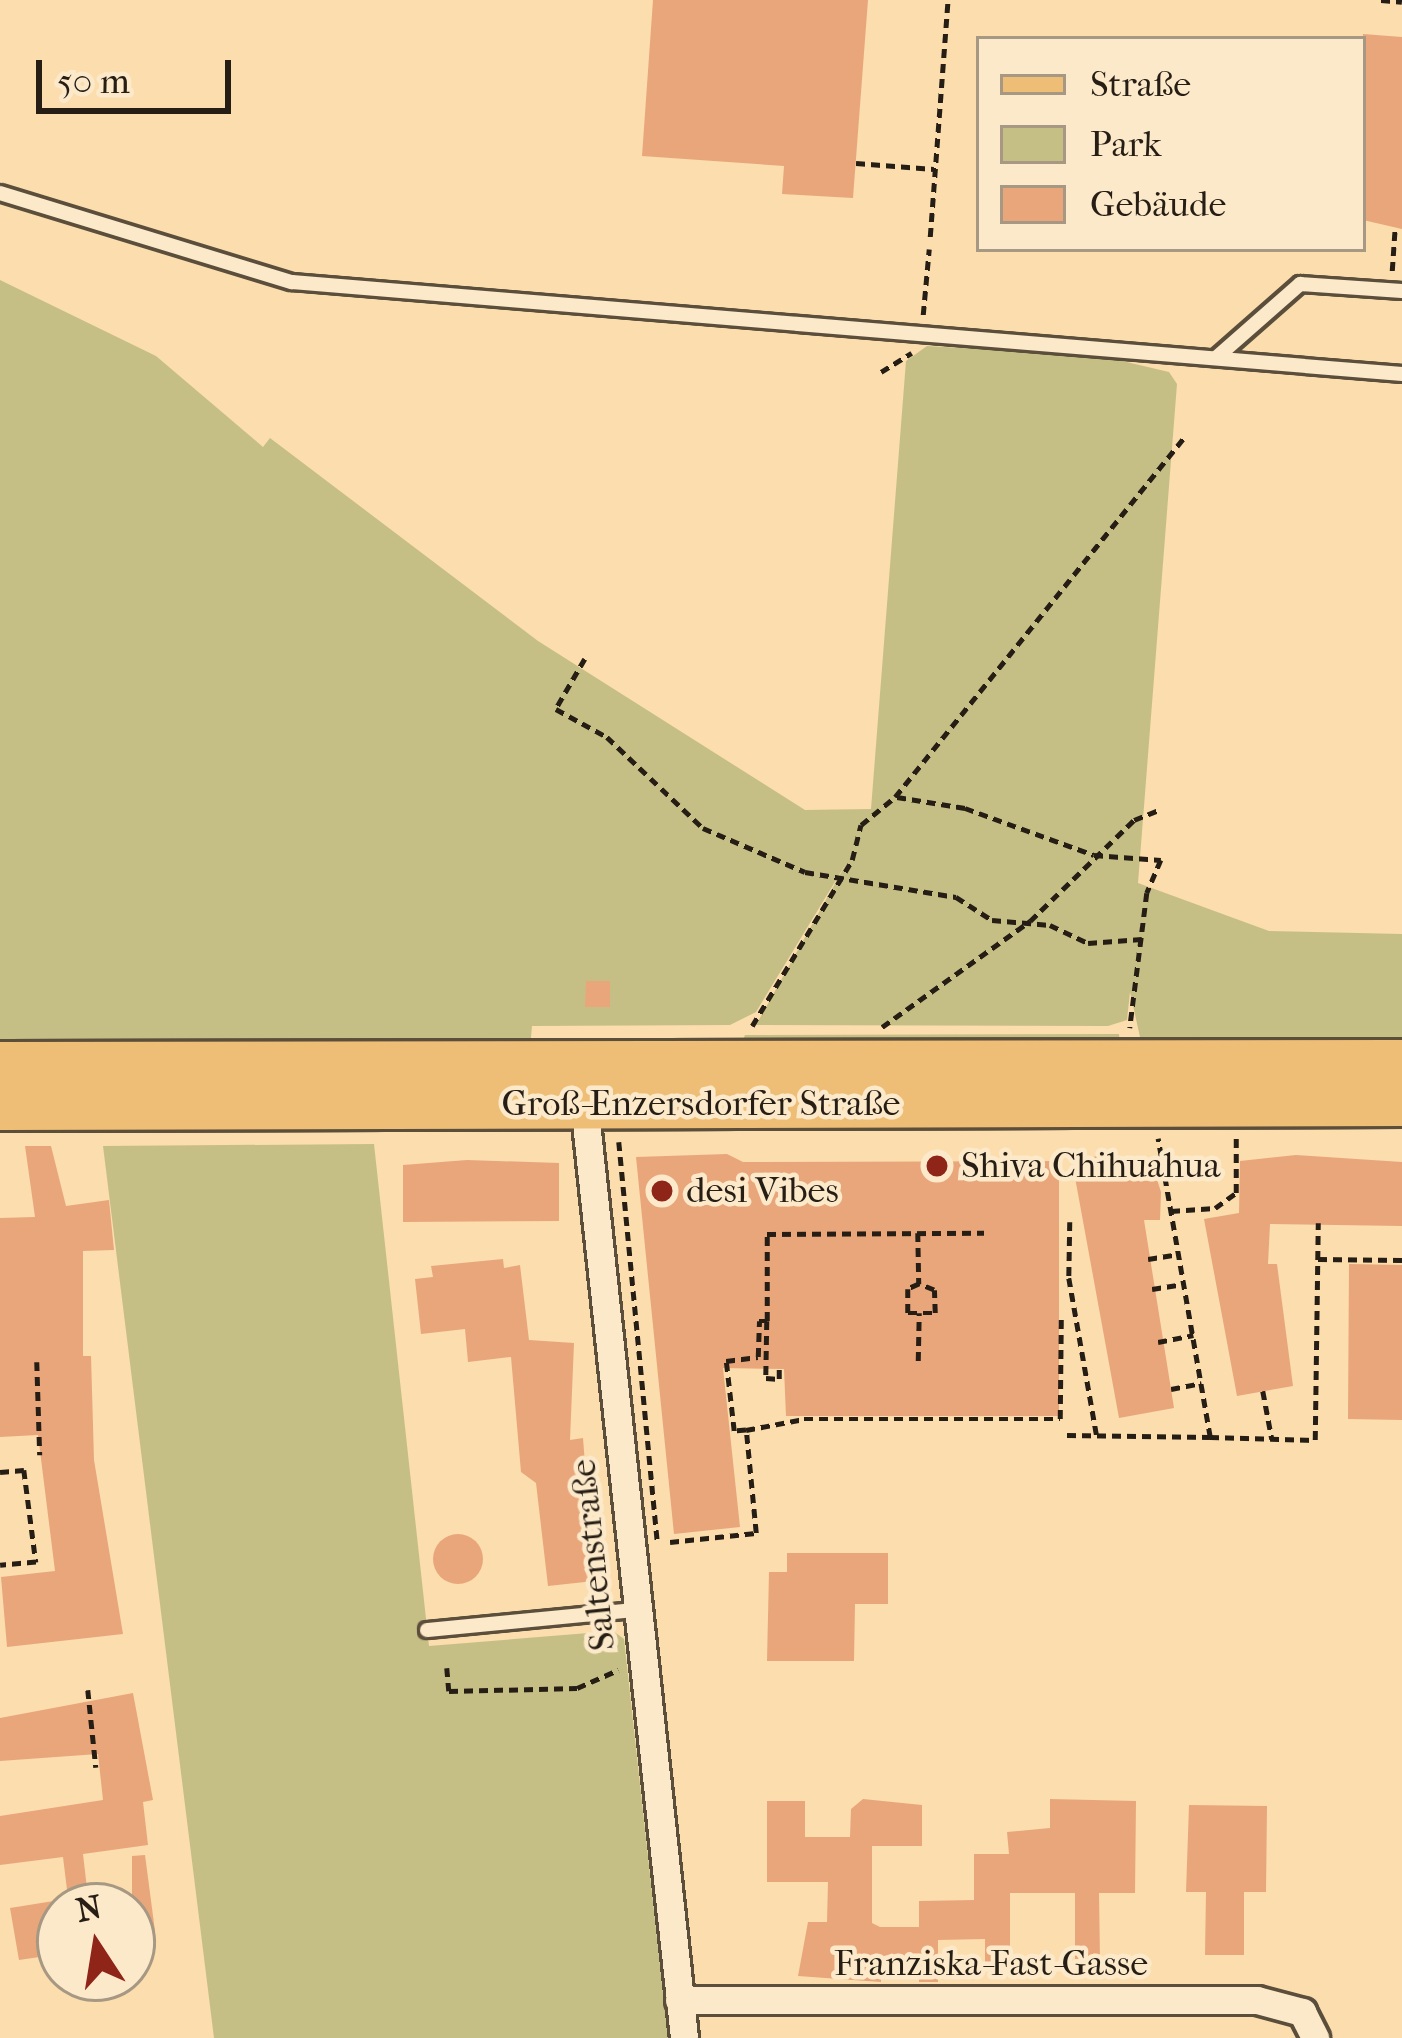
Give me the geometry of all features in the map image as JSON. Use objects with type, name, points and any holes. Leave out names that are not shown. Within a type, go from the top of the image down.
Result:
[{"type":"main road","name":"Groß-Enzersdorfer Straße","points":[[0,1064],[594,1098],[1136,1063],[1402,1062]]},
{"type":"main road","name":"Groß-Enzersdorfer Straße","points":[[0,1107],[594,1098],[1402,1103]]},
{"type":"street","name":"Saltenstraße","points":[[594,1098],[635,1610],[684,2038]]},
{"type":"street","name":"Franziska-Fast-Gasse","points":[[679,2000],[1257,2000],[1308,2025]]},
{"type":"lane","points":[[0,193],[292,282],[1402,374]]},
{"type":"lane","points":[[1217,357],[1300,284],[1402,291]]},
{"type":"lane","points":[[427,1630],[635,1610]]},
{"type":"path","points":[[930,237],[948,0]]},
{"type":"path","points":[[1382,0],[1402,2]]},
{"type":"path","points":[[856,164],[935,169]]},
{"type":"path","points":[[1395,227],[1392,273],[1402,274]]},
{"type":"path","points":[[749,1031],[843,875],[861,825],[895,797],[1184,438]]},
{"type":"path","points":[[585,658],[556,710],[607,737],[703,828],[805,872],[956,898],[992,920],[1030,921],[1088,943],[1142,939]]},
{"type":"path","points":[[895,797],[965,808],[1094,855],[1161,860],[1142,939],[1130,1030],[1136,1063]]},
{"type":"path","points":[[877,1031],[1030,921],[1094,855],[1159,810]]},
{"type":"path","points":[[594,1098],[666,1543],[756,1533],[746,1430]]},
{"type":"path","points":[[1158,1138],[1210,1437]]},
{"type":"path","points":[[1171,1211],[1215,1208],[1236,1193],[1236,1138]]},
{"type":"path","points":[[1070,1222],[1070,1279],[1097,1436]]},
{"type":"path","points":[[1067,1435],[1315,1440],[1318,1223]]},
{"type":"path","points":[[918,1233],[919,1283]]},
{"type":"path","points":[[779,1369],[779,1378],[766,1378],[766,1234],[984,1233]]},
{"type":"path","points":[[1148,1259],[1178,1254]]},
{"type":"path","points":[[1318,1259],[1402,1260]]},
{"type":"path","points":[[919,1283],[934,1290],[935,1313],[908,1313],[908,1289],[919,1283]]},
{"type":"path","points":[[1152,1289],[1184,1284]]},
{"type":"path","points":[[919,1313],[919,1361]]},
{"type":"path","points":[[767,1321],[759,1321],[758,1357],[727,1360],[734,1431],[804,1419],[1060,1419],[1061,1319]]},
{"type":"path","points":[[1158,1342],[1192,1335]]},
{"type":"path","points":[[37,1361],[40,1455]]},
{"type":"path","points":[[1171,1389],[1201,1383]]},
{"type":"path","points":[[1264,1391],[1272,1439]]},
{"type":"path","points":[[0,1472],[24,1470],[36,1562],[0,1565]]},
{"type":"path","points":[[447,1668],[449,1691],[577,1688],[618,1671],[623,1657]]},
{"type":"path","points":[[88,1690],[96,1768]]},
{"type":"green space","points":[[0,280],[156,356],[263,447],[270,438],[538,641],[805,810],[871,809],[906,361],[927,346],[1101,356],[1169,372],[1177,384],[1138,883],[1269,931],[1402,934],[1402,1043],[1142,1046],[1130,992],[1127,1020],[1108,1026],[756,1025],[847,862],[756,1012],[730,1025],[532,1026],[530,1049],[0,1051]]},
{"type":"green space","points":[[1119,1034],[1120,1046],[740,1047],[745,1035]]},
{"type":"green space","points":[[374,1144],[429,1646],[613,1631],[624,1639],[668,2038],[214,2038],[103,1146]]},
{"type":"building","points":[[653,0],[868,0],[853,198],[782,194],[784,166],[642,156]]},
{"type":"building","points":[[1363,36],[1402,37],[1402,229],[1366,221]]},
{"type":"building","points":[[586,981],[610,981],[610,1007],[585,1007]]},
{"type":"building","points":[[25,1146],[51,1146],[66,1206],[109,1200],[114,1250],[83,1251],[83,1356],[91,1356],[94,1460],[123,1634],[7,1647],[1,1577],[55,1571],[38,1435],[0,1437],[0,1218],[35,1217]]},
{"type":"building","points":[[727,1154],[743,1162],[1059,1161],[1059,1416],[786,1416],[784,1369],[723,1368],[740,1527],[674,1534],[636,1157]]},
{"type":"building","points":[[1296,1155],[1402,1162],[1402,1226],[1270,1224],[1268,1264],[1277,1264],[1293,1386],[1237,1396],[1204,1219],[1239,1213],[1240,1161]]},
{"type":"building","points":[[1098,1156],[1151,1161],[1161,1192],[1160,1220],[1144,1220],[1174,1408],[1119,1418],[1072,1161]]},
{"type":"building","points":[[467,1160],[559,1163],[559,1221],[403,1222],[403,1165]]},
{"type":"building","points":[[503,1259],[504,1268],[520,1265],[529,1340],[574,1343],[570,1440],[583,1438],[594,1581],[548,1586],[536,1483],[521,1472],[511,1357],[468,1362],[465,1329],[421,1334],[415,1279],[433,1277],[431,1266]]},
{"type":"building","points":[[1349,1264],[1402,1265],[1402,1420],[1348,1419]]},
{"type":"building","points":[[458,1534],[475,1542],[483,1559],[475,1576],[458,1584],[441,1576],[433,1559],[441,1542]]},
{"type":"building","points":[[787,1553],[888,1553],[888,1604],[855,1604],[854,1661],[767,1661],[769,1572],[787,1572]]},
{"type":"building","points":[[133,1693],[153,1800],[143,1802],[148,1845],[83,1854],[86,1882],[66,1882],[63,1857],[0,1865],[0,1816],[103,1800],[98,1754],[0,1761],[0,1718]]},
{"type":"building","points":[[863,1799],[922,1805],[922,1846],[872,1846],[872,1923],[880,1927],[919,1927],[919,1901],[974,1900],[974,1854],[1009,1854],[1007,1832],[1050,1828],[1050,1799],[1136,1801],[1135,1893],[1099,1893],[1100,1959],[1075,1959],[1075,1893],[1010,1893],[1010,1971],[985,1971],[985,1939],[938,1940],[938,1982],[919,1982],[919,1973],[881,1973],[881,1982],[798,1976],[808,1922],[827,1922],[828,1882],[767,1882],[767,1801],[805,1801],[805,1837],[850,1837],[851,1809]]},
{"type":"building","points":[[1189,1805],[1267,1806],[1266,1892],[1244,1892],[1244,1955],[1205,1955],[1206,1892],[1186,1892]]},
{"type":"building","points":[[145,1855],[149,1882],[132,1882],[132,1856]]},
{"type":"building","points":[[36,1904],[36,1958],[19,1960],[10,1908]]},
{"type":"place","name":"Shiva Chihuahua","points":[[937,1166]]},
{"type":"place","name":"desi Vibes","points":[[662,1191]]}]
